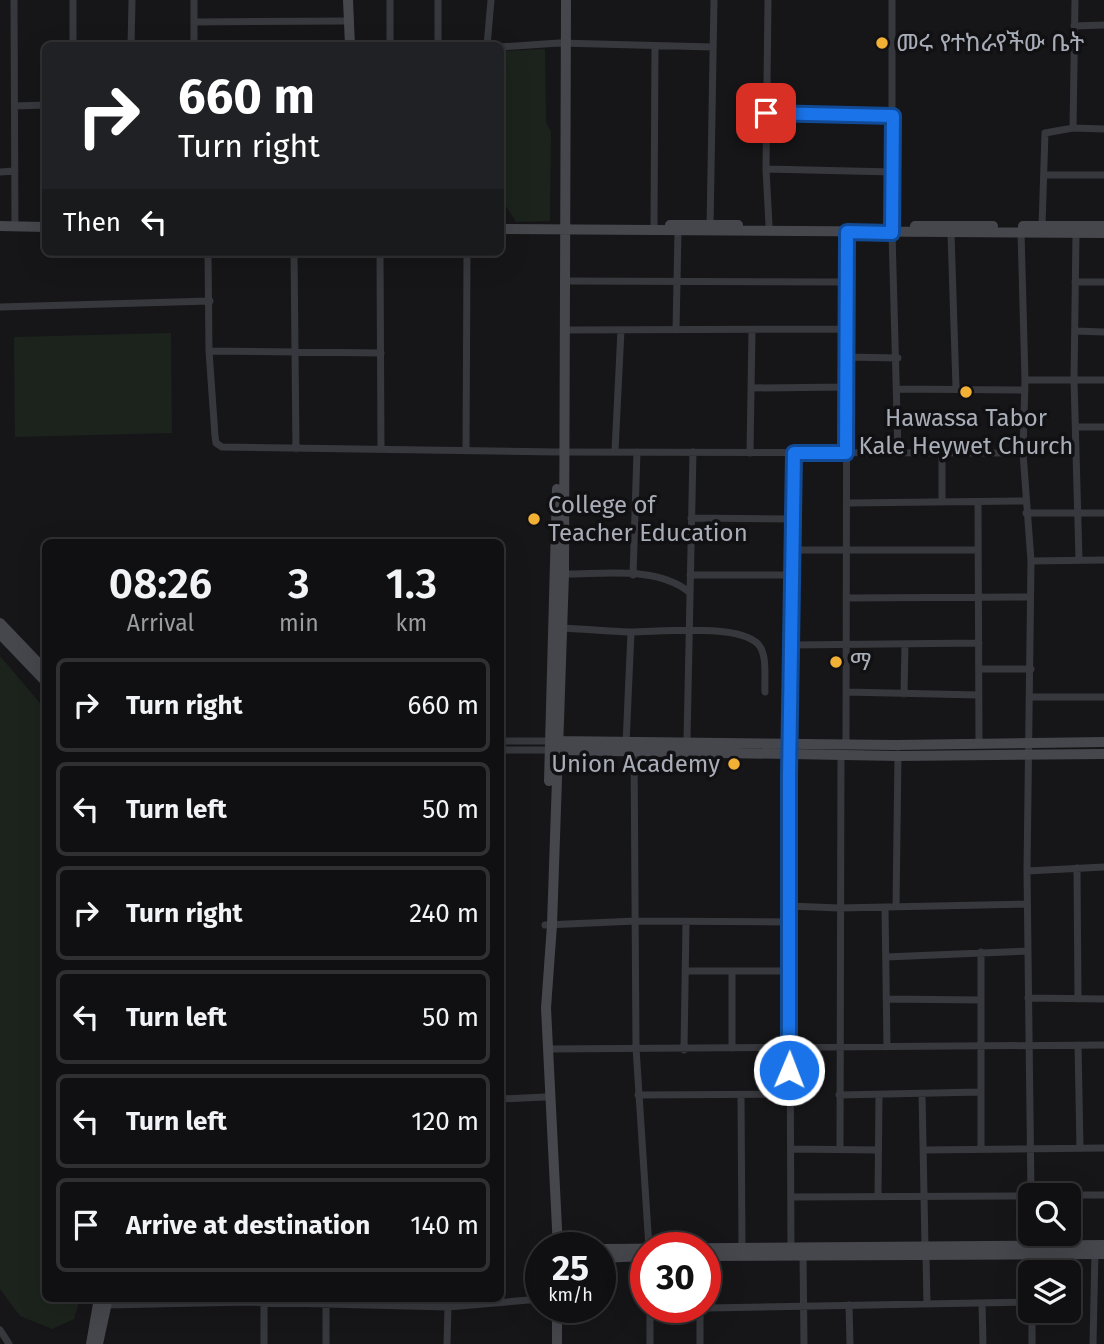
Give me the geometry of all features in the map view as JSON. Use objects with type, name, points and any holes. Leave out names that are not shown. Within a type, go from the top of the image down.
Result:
[{"type":"main road","points":[[348,0],[349,42]]},
{"type":"main road","points":[[559,0],[563,44]]},
{"type":"main road","points":[[557,1232],[546,1008],[559,628],[558,227],[566,0]]},
{"type":"main road","points":[[558,227],[678,232],[769,225],[1104,233]]},
{"type":"main road","points":[[0,226],[42,227]]},
{"type":"main road","points":[[504,229],[654,226],[847,232],[893,229],[951,233],[1021,230],[1042,226],[1104,226]]},
{"type":"main road","points":[[558,227],[564,330],[560,452]]},
{"type":"main road","points":[[0,623],[42,667]]},
{"type":"main road","points":[[0,634],[42,678]]},
{"type":"main road","points":[[630,746],[687,740],[790,741],[846,743],[898,750],[1029,750],[1104,742]]},
{"type":"main road","points":[[554,746],[630,746],[841,754],[979,745],[1104,754]]},
{"type":"main road","points":[[548,925],[540,1008],[550,1232]]},
{"type":"main road","points":[[721,1255],[1018,1246]]},
{"type":"main road","points":[[1045,1246],[1099,1250]]},
{"type":"main road","points":[[721,1248],[798,1251]]},
{"type":"main road","points":[[90,1344],[105,1302]]},
{"type":"main road","points":[[98,1344],[105,1302]]},
{"type":"main road","points":[[550,1323],[550,1344]]},
{"type":"main road","points":[[557,1323],[557,1344]]},
{"type":"street","points":[[14,0],[15,226]]},
{"type":"street","points":[[73,0],[73,42]]},
{"type":"street","points":[[131,42],[132,0]]},
{"type":"street","points":[[194,0],[194,42]]},
{"type":"street","points":[[390,0],[390,42]]},
{"type":"street","points":[[438,0],[438,42]]},
{"type":"street","points":[[487,42],[491,0]]},
{"type":"street","points":[[710,228],[713,0]]},
{"type":"street","points":[[768,0],[766,169],[769,225]]},
{"type":"street","points":[[892,0],[898,452]]},
{"type":"street","points":[[1073,128],[1075,0]]},
{"type":"street","points":[[194,22],[348,22]]},
{"type":"street","points":[[1074,26],[1104,26]]},
{"type":"street","points":[[504,47],[563,44],[713,47]]},
{"type":"street","points":[[654,226],[655,46]]},
{"type":"street","points":[[15,106],[42,105]]},
{"type":"street","points":[[766,113],[893,116]]},
{"type":"street","points":[[1042,226],[1045,134],[1073,128],[1104,129]]},
{"type":"street","points":[[766,169],[893,172]]},
{"type":"street","points":[[0,172],[15,172]]},
{"type":"street","points":[[1044,175],[1104,175]]},
{"type":"street","points":[[1021,230],[1025,380],[1023,453],[1031,561],[1027,870],[1031,1183]]},
{"type":"street","points":[[676,330],[678,232]]},
{"type":"street","points":[[846,743],[847,232]]},
{"type":"street","points":[[951,233],[956,388]]},
{"type":"street","points":[[1076,234],[1074,380],[1080,513],[1079,560]]},
{"type":"street","points":[[208,256],[209,351],[216,443],[222,447],[560,452],[1023,453]]},
{"type":"street","points":[[294,256],[296,449]]},
{"type":"street","points":[[380,256],[381,449]]},
{"type":"street","points":[[466,451],[467,256]]},
{"type":"street","points":[[563,281],[846,282]]},
{"type":"street","points":[[1075,282],[1104,282]]},
{"type":"street","points":[[0,307],[210,301]]},
{"type":"street","points":[[564,330],[846,329]]},
{"type":"street","points":[[615,452],[621,330]]},
{"type":"street","points":[[750,453],[752,330]]},
{"type":"street","points":[[1076,331],[1104,332]]},
{"type":"street","points":[[209,351],[381,353]]},
{"type":"street","points":[[846,357],[898,358]]},
{"type":"street","points":[[1025,380],[1104,380]]},
{"type":"street","points":[[751,388],[846,387]]},
{"type":"street","points":[[898,388],[1025,390]]},
{"type":"street","points":[[1076,427],[1104,427]]},
{"type":"street","points":[[942,451],[942,502]]},
{"type":"street","points":[[633,575],[637,452]]},
{"type":"street","points":[[687,740],[687,630],[693,452]]},
{"type":"street","points":[[794,453],[789,1094],[792,1197],[804,1344]]},
{"type":"street","points":[[847,503],[1026,501]]},
{"type":"street","points":[[978,502],[979,745]]},
{"type":"street","points":[[1026,513],[1104,513]]},
{"type":"street","points":[[691,518],[794,519]]},
{"type":"street","points":[[794,550],[978,550]]},
{"type":"street","points":[[1031,561],[1104,560]]},
{"type":"street","points":[[560,574],[633,575],[666,579],[689,592]]},
{"type":"street","points":[[690,575],[794,575]]},
{"type":"street","points":[[847,598],[1030,597]]},
{"type":"street","points":[[559,628],[631,632],[715,631],[757,643],[763,659],[765,692]]},
{"type":"street","points":[[631,632],[630,746],[636,921],[636,1048],[648,1232]]},
{"type":"street","points":[[793,645],[979,643]]},
{"type":"street","points":[[904,694],[905,644]]},
{"type":"street","points":[[979,669],[1031,668]]},
{"type":"street","points":[[846,692],[978,695]]},
{"type":"street","points":[[1029,697],[1104,697]]},
{"type":"street","points":[[504,741],[554,746]]},
{"type":"street","points":[[504,750],[554,746]]},
{"type":"street","points":[[896,907],[898,750]]},
{"type":"street","points":[[840,1150],[841,754]]},
{"type":"street","points":[[1027,870],[1104,867]]},
{"type":"street","points":[[1077,868],[1078,999]]},
{"type":"street","points":[[789,906],[885,908],[1027,904]]},
{"type":"street","points":[[885,908],[887,1047]]},
{"type":"street","points":[[548,925],[636,921],[789,922]]},
{"type":"street","points":[[684,1050],[686,922]]},
{"type":"street","points":[[886,957],[1028,951]]},
{"type":"street","points":[[981,952],[981,1149]]},
{"type":"street","points":[[685,971],[790,971]]},
{"type":"street","points":[[732,971],[732,1048]]},
{"type":"street","points":[[1028,998],[1104,999]]},
{"type":"street","points":[[886,999],[980,1000]]},
{"type":"street","points":[[1078,1045],[1080,1148]]},
{"type":"street","points":[[549,1049],[1104,1045]]},
{"type":"street","points":[[839,1095],[981,1092]]},
{"type":"street","points":[[638,1096],[789,1094]]},
{"type":"street","points":[[922,1094],[926,1304]]},
{"type":"street","points":[[741,1095],[742,1248]]},
{"type":"street","points":[[878,1196],[879,1095]]},
{"type":"street","points":[[504,1099],[545,1097]]},
{"type":"street","points":[[924,1150],[1104,1148]]},
{"type":"street","points":[[791,1149],[878,1150]]},
{"type":"street","points":[[792,1197],[1018,1195]]},
{"type":"street","points":[[1081,1195],[1104,1195]]},
{"type":"street","points":[[1093,1344],[1099,1250]]},
{"type":"street","points":[[259,1302],[326,1306],[448,1307],[525,1300]]},
{"type":"street","points":[[721,1308],[1018,1302]]},
{"type":"street","points":[[264,1303],[264,1344]]},
{"type":"street","points":[[982,1303],[983,1344]]},
{"type":"street","points":[[326,1306],[326,1344]]},
{"type":"street","points":[[849,1306],[850,1344]]},
{"type":"street","points":[[447,1344],[448,1307]]},
{"type":"street","points":[[650,1323],[650,1344]]},
{"type":"street","points":[[700,1344],[701,1323]]},
{"type":"street","points":[[1032,1323],[1032,1344]]},
{"type":"street","points":[[0,1330],[9,1344]]},
{"type":"shaded area","points":[[545,49],[546,122],[551,132],[550,221],[516,222],[504,203],[504,51]]},
{"type":"shaded area","points":[[171,333],[172,433],[15,437],[14,337]]},
{"type":"shaded area","points":[[0,656],[42,705],[42,1302],[79,1302],[74,1319],[52,1329],[20,1316],[0,1289]]},
{"type":"place","name":"መሩ የተከራየችው ቤት","points":[[882,43]]},
{"type":"place","name":"Hawassa Tabor Kale Heywet Church","points":[[966,392]]},
{"type":"place","name":"College of Teacher Education","points":[[534,519]]},
{"type":"place","name":"ማ","points":[[836,662]]},
{"type":"place","name":"Union Academy","points":[[734,764]]},
{"type":"route","points":[[766,113],[893,116],[892,233],[847,232],[846,453],[794,453],[789,776],[792,1008],[789,1070]]}]
